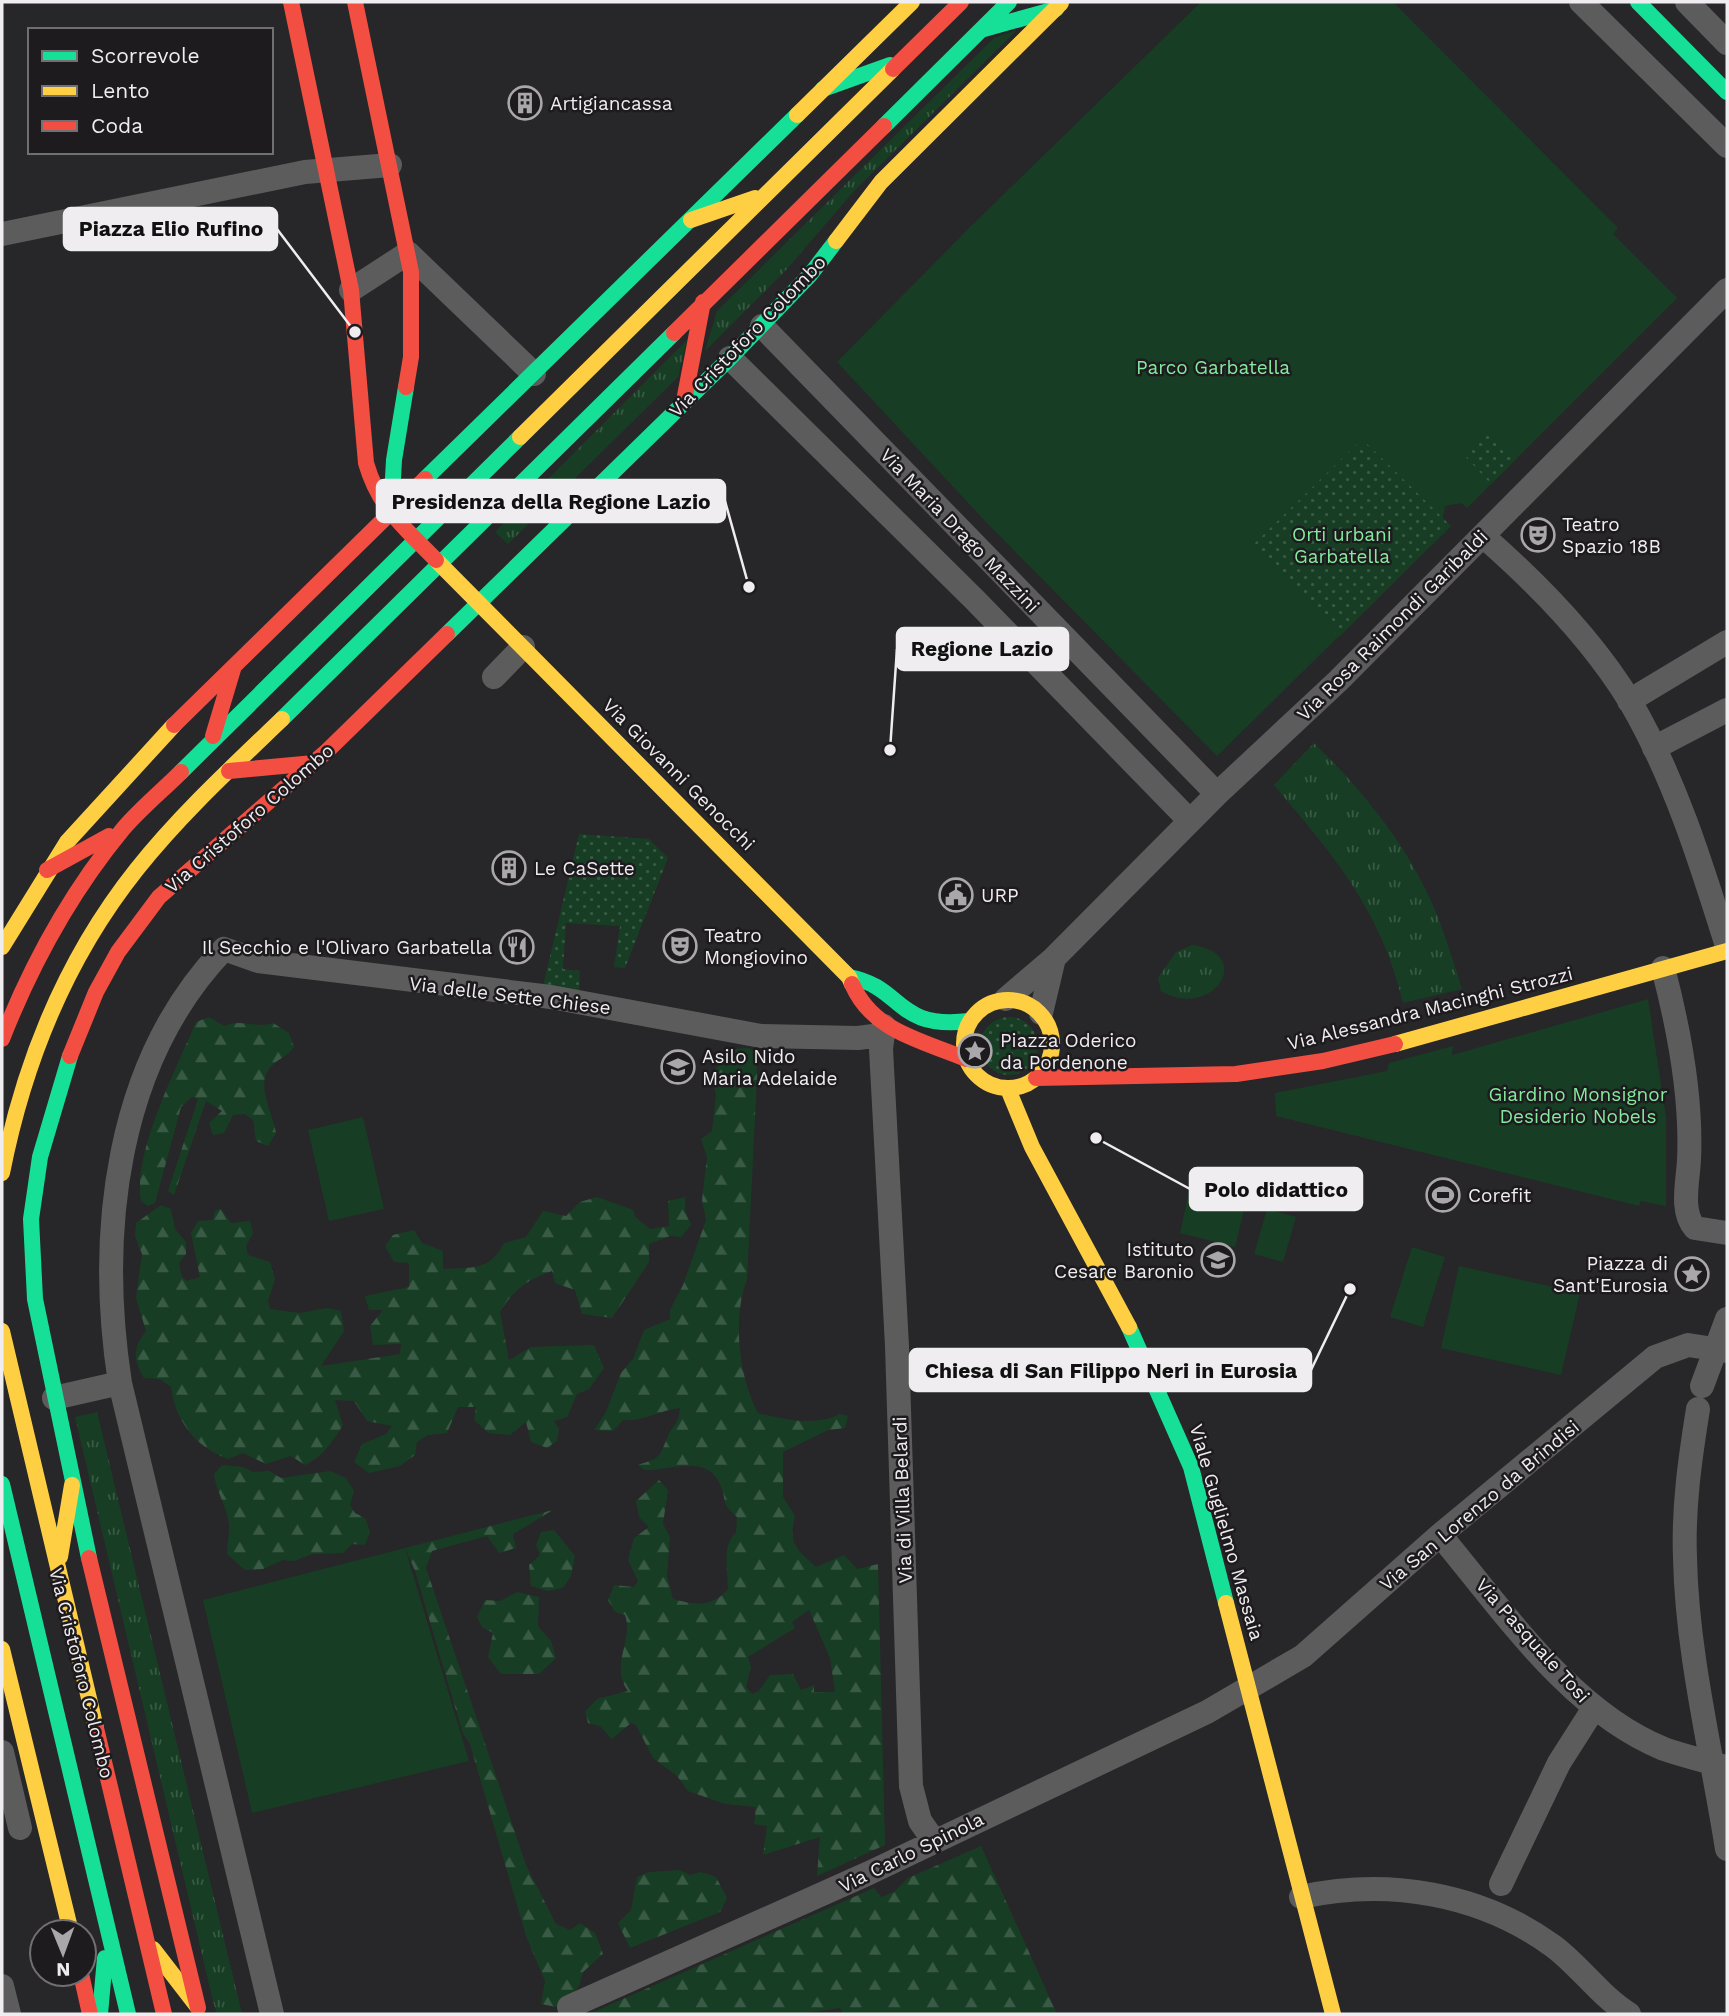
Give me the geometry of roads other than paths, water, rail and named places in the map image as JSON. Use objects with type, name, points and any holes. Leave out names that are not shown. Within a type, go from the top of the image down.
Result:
[{"type":"main road","points":[[291,2],[351,290],[367,469],[374,490],[391,514],[480,602]]},
{"type":"main road","points":[[355,2],[408,253],[412,290],[411,357],[394,460],[391,514]]},
{"type":"main road","points":[[2,947],[47,870],[111,789],[912,2]]},
{"type":"main road","points":[[2,1039],[25,982],[60,915],[85,877],[125,827],[961,2]]},
{"type":"main road","name":"Via Cristoforo Colombo","points":[[2,1172],[9,1131],[30,1061],[55,1000],[82,948],[136,869],[229,771],[1009,2]]},
{"type":"main road","points":[[1638,2],[1727,92]]},
{"type":"main road","points":[[980,30],[1060,5]]},
{"type":"main road","name":"Via Cristoforo Colombo","points":[[198,2010],[72,1485],[41,1339],[32,1269],[31,1219],[37,1171],[63,1074],[96,992],[125,942],[168,887],[314,763],[730,358],[810,275],[881,182],[1060,5]]},
{"type":"main road","points":[[823,89],[901,61]]},
{"type":"main road","points":[[691,220],[766,194]]},
{"type":"main road","points":[[684,401],[703,302]]},
{"type":"main road","name":"Via Giovanni Genocchi","points":[[480,602],[849,977]]},
{"type":"main road","points":[[212,740],[234,666]]},
{"type":"main road","points":[[229,771],[314,763]]},
{"type":"main road","points":[[47,870],[125,827]]},
{"type":"main road","name":"Via Alessandra Macinghi Strozzi","points":[[1096,1078],[1227,1075],[1302,1064],[1399,1042],[1727,948]]},
{"type":"main road","points":[[849,977],[874,982],[921,1020],[938,1023],[969,1021]]},
{"type":"main road","points":[[849,977],[864,1007],[882,1030],[966,1059],[980,1078],[1008,1089],[1036,1078],[1096,1078]]},
{"type":"main road","points":[[966,1059],[965,1033],[969,1021],[992,1002],[1006,999],[1021,1002],[1041,1013],[1052,1038],[1096,1078]]},
{"type":"main road","points":[[1036,1078],[1049,1063],[1052,1038]]},
{"type":"main road","name":"Viale Guglielmo Massaia","points":[[1008,1089],[1032,1147],[1144,1356],[1191,1467],[1301,1897],[1334,2014]]},
{"type":"main road","points":[[2,1185],[37,1171]]},
{"type":"main road","name":"Via Cristoforo Colombo","points":[[2,1331],[164,2014]]},
{"type":"main road","name":"Via Cristoforo Colombo","points":[[2,1484],[128,2014]]},
{"type":"main road","points":[[58,1572],[72,1485]]},
{"type":"main road","points":[[2,1553],[26,1586]]},
{"type":"main road","points":[[2,1649],[11,1728],[45,1823],[68,1918]]},
{"type":"main road","points":[[100,2014],[108,1929]]},
{"type":"main road","points":[[146,1940],[198,2010]]},
{"type":"main road","points":[[84,1988],[90,2014]]},
{"type":"street","points":[[1581,2],[1727,146]]},
{"type":"street","points":[[1687,2],[1727,43]]},
{"type":"street","points":[[2,234],[140,204],[327,169],[390,165]]},
{"type":"street","points":[[351,290],[408,253],[534,374]]},
{"type":"street","name":"Via Rosa Raimondi Garibaldi","points":[[1054,958],[1217,794],[1338,681],[1727,290]]},
{"type":"street","name":"Via Maria Drago Mazzini","points":[[762,326],[1217,794]]},
{"type":"street","name":"Via Maria Drago Mazzini","points":[[730,358],[965,590],[1190,821]]},
{"type":"street","points":[[1483,536],[1557,607],[1629,701],[1654,748],[1695,844],[1727,948]]},
{"type":"street","points":[[1629,701],[1727,642]]},
{"type":"street","points":[[494,677],[523,647]]},
{"type":"street","points":[[1654,748],[1727,710]]},
{"type":"street","name":"Via delle Sette Chiese","points":[[120,1382],[110,1281],[124,1149],[142,1084],[163,1034],[185,997],[224,948],[258,961],[551,997],[737,1034],[819,1038],[882,1030]]},
{"type":"street","points":[[1006,999],[1054,958]]},
{"type":"street","points":[[1041,1013],[1054,958]]},
{"type":"street","points":[[1663,968],[1688,1108],[1686,1212],[1695,1228],[1727,1233]]},
{"type":"street","name":"Via di Villa Belardi","points":[[882,1030],[897,1346],[912,1786],[920,1821],[934,1841]]},
{"type":"street","points":[[1727,1319],[1722,1349],[1700,1398],[1689,1465],[1685,1558],[1690,1622],[1720,1765],[1727,1849]]},
{"type":"street","name":"Via San Lorenzo da Brindisi","points":[[1249,1687],[1303,1656],[1440,1535],[1661,1353],[1688,1345],[1722,1349]]},
{"type":"street","points":[[54,1398],[120,1382],[272,2014]]},
{"type":"street","name":"Via Pasquale Tosi","points":[[1440,1535],[1518,1628],[1594,1708],[1663,1748],[1720,1765]]},
{"type":"street","name":"Via Carlo Spinola","points":[[569,2007],[934,1841],[1207,1712],[1249,1687]]},
{"type":"street","points":[[1501,1884],[1559,1763],[1594,1708]]},
{"type":"street","points":[[2,1752],[11,1830],[45,1823]]},
{"type":"street","points":[[1301,1897],[1347,1889],[1423,1890],[1488,1911],[1552,1946],[1629,2014]]},
{"type":"street","points":[[2,1986],[9,2014]]},
{"type":"place","name":"Artigiancassa","points":[[525,103]]},
{"type":"place","name":"Piazza Elio Rufino","points":[[355,332]]},
{"type":"place","name":"Teatro Spazio 18B","points":[[1538,535]]},
{"type":"place","name":"Presidenza della Regione Lazio","points":[[749,587]]},
{"type":"place","name":"Regione Lazio","points":[[890,750]]},
{"type":"place","name":"Le CaSette","points":[[509,868]]},
{"type":"place","name":"URP","points":[[956,895]]},
{"type":"place","name":"Teatro Mongiovino","points":[[680,946]]},
{"type":"place","name":"Il Secchio e l'Olivaro Garbatella","points":[[517,947]]},
{"type":"place","name":"Piazza Oderico da Pordenone","points":[[975,1051]]},
{"type":"place","name":"Asilo Nido Maria Adelaide","points":[[678,1067]]},
{"type":"place","name":"Polo didattico","points":[[1096,1138]]},
{"type":"place","name":"Corefit","points":[[1443,1195]]},
{"type":"place","name":"Istituto Cesare Baronio","points":[[1218,1260]]},
{"type":"place","name":"Piazza di Sant'Eurosia","points":[[1692,1274]]},
{"type":"place","name":"Chiesa di San Filippo Neri in Eurosia","points":[[1350,1289]]},
{"type":"park label","name":"Parco Garbatella","points":[[1213,367]]},
{"type":"park label","name":"Orti urbani Garbatella","points":[[1342,545]]},
{"type":"park label","name":"Giardino Monsignor Desiderio Nobels","points":[[1578,1105]]}]
